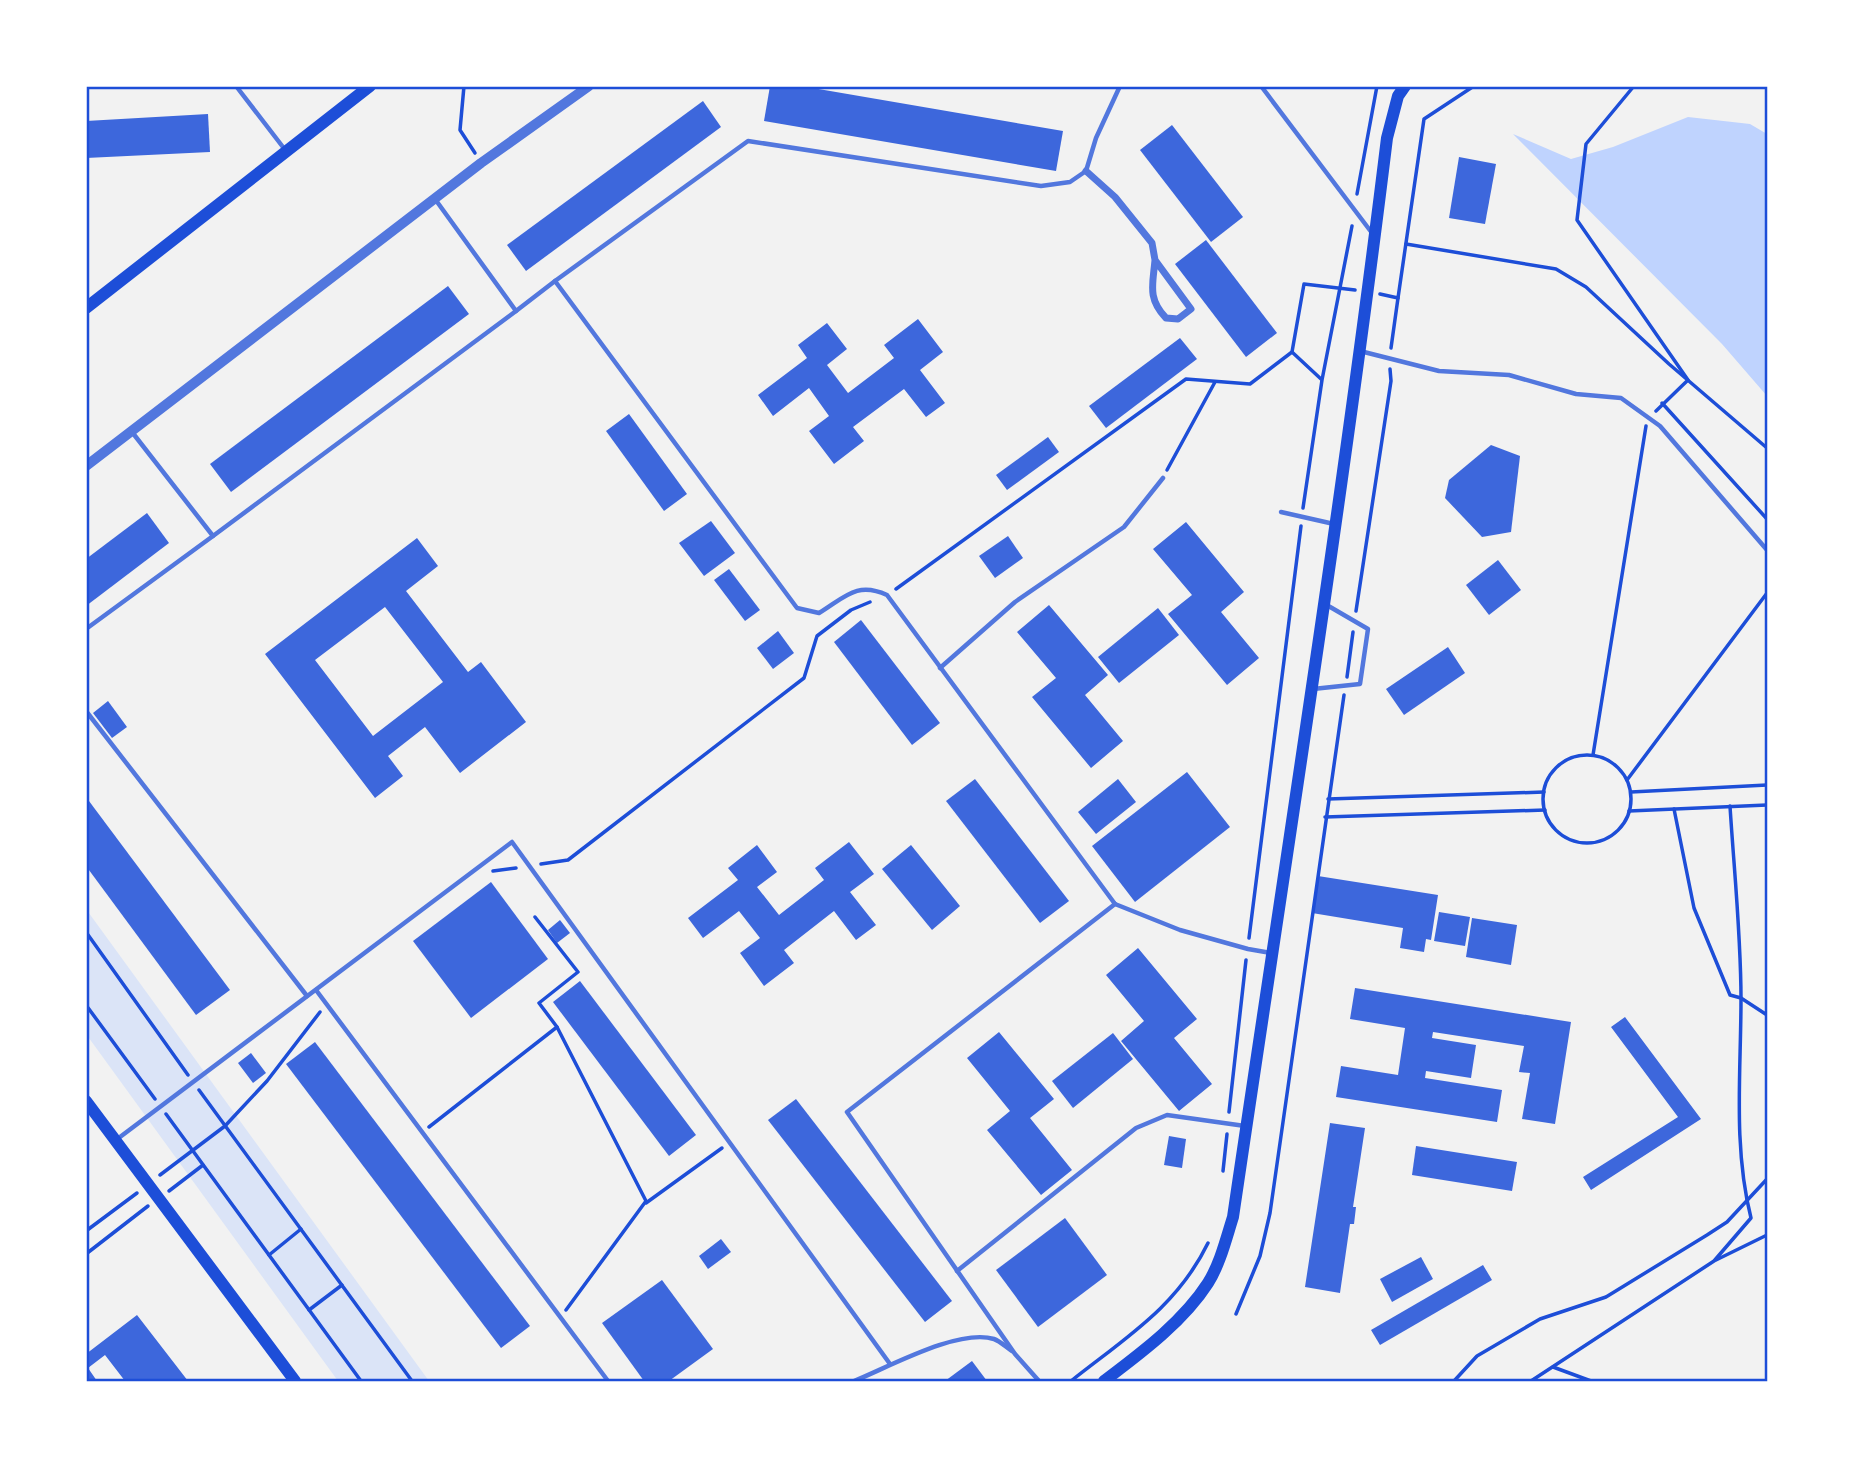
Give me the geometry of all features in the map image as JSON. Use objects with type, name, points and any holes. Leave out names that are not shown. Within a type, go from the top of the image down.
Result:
[{"type":"main road","points":[[86,308],[370,86]]},
{"type":"main road","points":[[1104,1381],[1181,1316],[1208,1283],[1222,1253],[1233,1217],[1309,690],[1336,524],[1387,138],[1398,96],[1405,86]]},
{"type":"main road","points":[[86,1101],[295,1381]]},
{"type":"street","points":[[86,466],[481,163],[589,86]]},
{"type":"street","points":[[1086,171],[1115,197],[1152,243],[1155,260],[1151,294],[1157,308],[1166,318],[1178,319],[1191,309],[1155,260]]},
{"type":"lane","points":[[236,86],[286,152]]},
{"type":"lane","points":[[86,629],[748,141],[1041,186],[1070,182],[1086,171],[1096,138],[1120,86]]},
{"type":"lane","points":[[1261,86],[1375,236]]},
{"type":"lane","points":[[435,199],[516,311]]},
{"type":"lane","points":[[555,281],[797,608],[819,613],[858,589],[870,588],[887,595],[1115,904],[1180,930],[1272,953]]},
{"type":"lane","points":[[1359,351],[1439,372],[1510,375],[1576,394],[1621,398],[1660,426],[1767,550]]},
{"type":"lane","points":[[132,431],[213,536]]},
{"type":"lane","points":[[940,668],[1015,602],[1124,527],[1163,478]]},
{"type":"lane","points":[[1280,512],[1336,524]]},
{"type":"lane","points":[[1309,690],[1360,684],[1368,629],[1323,603]]},
{"type":"lane","points":[[86,710],[307,996]]},
{"type":"lane","points":[[115,1141],[512,842],[890,1364]]},
{"type":"lane","points":[[1039,1381],[1015,1354],[847,1112],[1115,904]]},
{"type":"lane","points":[[316,990],[608,1381]]},
{"type":"lane","points":[[957,1270],[1136,1128],[1167,1115],[1246,1126]]},
{"type":"lane","points":[[854,1381],[890,1364],[973,1338],[995,1339],[1015,1354]]},
{"type":"path","points":[[464,86],[460,130],[481,163]]},
{"type":"path","points":[[1222,1174],[1248,949],[1322,380],[1377,86]]},
{"type":"path","points":[[1236,1314],[1241,1296],[1260,1256],[1270,1213],[1325,817],[1391,381],[1389,359],[1424,118],[1474,86]]},
{"type":"path","points":[[1634,86],[1587,144],[1577,220],[1688,380]]},
{"type":"path","points":[[1406,244],[1556,269],[1586,287],[1767,448]]},
{"type":"path","points":[[487,872],[568,860],[804,678],[817,636],[851,610],[887,595],[1186,379],[1250,384],[1292,352],[1304,284],[1367,291],[1398,298]]},
{"type":"path","points":[[1292,352],[1322,380]]},
{"type":"path","points":[[1688,380],[1661,403],[1767,519]]},
{"type":"path","points":[[1163,478],[1215,381]]},
{"type":"path","points":[[1593,755],[1643,430],[1650,419]]},
{"type":"path","points":[[1627,780],[1767,593]]},
{"type":"path","points":[[1593,755],[1614,764],[1627,780],[1631,792],[1629,811],[1614,834],[1604,840],[1581,843],[1561,834],[1545,810],[1544,792],[1553,772],[1561,764],[1570,758],[1593,755]]},
{"type":"path","points":[[1631,792],[1767,785]]},
{"type":"path","points":[[1328,799],[1544,792]]},
{"type":"path","points":[[1629,811],[1767,804]]},
{"type":"path","points":[[1714,1261],[1751,1218],[1742,1182],[1738,1115],[1741,998],[1730,806]]},
{"type":"path","points":[[1674,809],[1694,908],[1730,995],[1741,998],[1767,1015]]},
{"type":"path","points":[[1325,817],[1545,810]]},
{"type":"path","points":[[535,917],[578,972],[538,1003],[557,1027],[646,1201],[644,1204]]},
{"type":"path","points":[[86,932],[412,1381]]},
{"type":"path","points":[[192,1151],[225,1126],[267,1081],[326,1004]]},
{"type":"path","points":[[86,1005],[361,1381]]},
{"type":"path","points":[[422,1133],[557,1027]]},
{"type":"path","points":[[560,1317],[644,1204],[730,1142]]},
{"type":"path","points":[[86,1254],[203,1165]]},
{"type":"path","points":[[1454,1381],[1477,1356],[1540,1319],[1606,1297],[1727,1222],[1767,1179]]},
{"type":"path","points":[[269,1255],[301,1229]]},
{"type":"path","points":[[1070,1381],[1168,1304],[1197,1265],[1212,1234]]},
{"type":"path","points":[[1531,1381],[1714,1261],[1767,1235]]},
{"type":"path","points":[[309,1310],[342,1285]]},
{"type":"path","points":[[1553,1367],[1591,1381]]},
{"type":"shaded area","points":[[86,909],[429,1381],[338,1381],[86,1034]]},
{"type":"water","points":[[1688,117],[1750,124],[1767,134],[1767,396],[1722,344],[1513,134],[1571,159],[1613,147]]},
{"type":"building","points":[[770,86],[801,86],[1063,131],[1056,171],[764,121]]},
{"type":"building","points":[[703,101],[721,127],[526,271],[507,245]]},
{"type":"building","points":[[208,114],[210,152],[86,158],[86,121]]},
{"type":"building","points":[[1172,125],[1243,217],[1211,242],[1140,150]]},
{"type":"building","points":[[1459,157],[1496,164],[1485,224],[1449,218]]},
{"type":"building","points":[[1206,240],[1277,333],[1246,357],[1175,264]]},
{"type":"building","points":[[448,286],[469,314],[231,492],[210,464]]},
{"type":"building","points":[[918,319],[943,352],[920,370],[945,403],[926,417],[904,389],[853,427],[864,441],[834,464],[809,431],[829,416],[809,388],[773,416],[758,395],[807,358],[798,345],[827,323],[847,349],[827,365],[848,393],[894,358],[884,345]]},
{"type":"building","points":[[1180,338],[1197,359],[1106,428],[1089,406]]},
{"type":"building","points":[[629,414],[687,494],[664,511],[606,431]]},
{"type":"building","points":[[1048,437],[1059,452],[1007,490],[996,475]]},
{"type":"building","points":[[1491,445],[1520,456],[1511,532],[1482,537],[1445,498],[1449,480]]},
{"type":"building","points":[[147,513],[169,543],[86,606],[86,559]]},
{"type":"building","points":[[711,521],[735,553],[704,576],[679,543]]},
{"type":"building","points":[[1186,522],[1244,592],[1221,612],[1259,658],[1227,685],[1168,614],[1192,595],[1153,549]]},
{"type":"building","points":[[1008,536],[1023,558],[995,578],[979,556]]},
{"type":"building","points":[[417,538],[438,566],[406,591],[468,672],[481,662],[526,722],[460,773],[425,727],[388,756],[403,776],[375,798],[265,654]],"holes":[[[385,607],[443,682],[373,736],[315,660]]]},
{"type":"building","points":[[1498,560],[1521,590],[1489,615],[1466,585]]},
{"type":"building","points":[[729,569],[760,610],[745,621],[714,580]]},
{"type":"building","points":[[1049,605],[1108,675],[1085,695],[1123,741],[1091,768],[1032,697],[1056,678],[1017,632]]},
{"type":"building","points":[[1158,608],[1179,635],[1119,683],[1098,657]]},
{"type":"building","points":[[861,620],[940,723],[912,745],[834,642]]},
{"type":"building","points":[[778,631],[794,653],[773,669],[757,648]]},
{"type":"building","points":[[1448,647],[1465,673],[1404,715],[1386,689]]},
{"type":"building","points":[[108,701],[127,727],[112,738],[93,713]]},
{"type":"building","points":[[1187,772],[1230,827],[1135,902],[1092,846]]},
{"type":"building","points":[[975,779],[1069,901],[1040,923],[946,801]]},
{"type":"building","points":[[1118,779],[1136,802],[1096,834],[1078,812]]},
{"type":"building","points":[[86,797],[230,990],[196,1015],[86,866]]},
{"type":"building","points":[[849,842],[874,874],[850,892],[876,925],[856,940],[834,911],[784,950],[794,963],[764,986],[740,953],[760,938],[739,911],[703,938],[688,918],[738,880],[728,868],[757,845],[777,872],[757,887],[779,915],[824,880],[815,868]]},
{"type":"building","points":[[911,845],[960,906],[932,930],[882,869]]},
{"type":"building","points":[[1318,876],[1438,895],[1431,940],[1426,939],[1424,952],[1400,948],[1403,928],[1312,913]]},
{"type":"building","points":[[491,882],[548,959],[471,1018],[413,941]]},
{"type":"building","points":[[1439,912],[1470,917],[1465,946],[1434,941]]},
{"type":"building","points":[[1472,918],[1517,925],[1511,965],[1466,957]]},
{"type":"building","points":[[560,920],[570,933],[557,943],[548,930]]},
{"type":"building","points":[[1138,948],[1197,1019],[1174,1038],[1212,1084],[1179,1111],[1121,1041],[1144,1021],[1106,975]]},
{"type":"building","points":[[580,981],[696,1135],[669,1156],[553,1002]]},
{"type":"building","points":[[1355,988],[1571,1022],[1555,1124],[1522,1119],[1530,1073],[1519,1072],[1524,1046],[1433,1032],[1432,1038],[1476,1045],[1471,1078],[1426,1071],[1425,1078],[1502,1090],[1497,1122],[1336,1097],[1341,1066],[1398,1075],[1405,1028],[1350,1019]]},
{"type":"building","points":[[1625,1017],[1701,1119],[1591,1190],[1583,1177],[1678,1117],[1611,1027]]},
{"type":"building","points":[[999,1032],[1054,1099],[1030,1118],[1072,1170],[1041,1195],[987,1130],[1010,1111],[967,1058]]},
{"type":"building","points":[[1113,1033],[1133,1059],[1073,1108],[1052,1081]]},
{"type":"building","points":[[315,1042],[530,1326],[501,1348],[286,1064]]},
{"type":"building","points":[[251,1053],[266,1073],[253,1083],[238,1063]]},
{"type":"building","points":[[796,1099],[952,1301],[925,1322],[768,1120]]},
{"type":"building","points":[[1330,1123],[1365,1128],[1353,1207],[1356,1207],[1354,1224],[1350,1224],[1340,1293],[1305,1287]]},
{"type":"building","points":[[1169,1136],[1186,1139],[1182,1168],[1164,1165]]},
{"type":"building","points":[[1416,1146],[1517,1162],[1512,1191],[1412,1175]]},
{"type":"building","points":[[1065,1218],[1107,1275],[1038,1327],[996,1270]]},
{"type":"building","points":[[721,1239],[731,1252],[708,1269],[699,1256]]},
{"type":"building","points":[[1421,1257],[1433,1279],[1392,1302],[1380,1279]]},
{"type":"building","points":[[1483,1265],[1492,1280],[1380,1345],[1371,1330]]},
{"type":"building","points":[[662,1280],[713,1349],[669,1381],[644,1381],[602,1323]]},
{"type":"building","points":[[137,1315],[188,1381],[125,1381],[105,1355],[88,1368],[97,1381],[86,1381],[86,1354]]},
{"type":"building","points":[[972,1361],[987,1381],[945,1381]]}]
